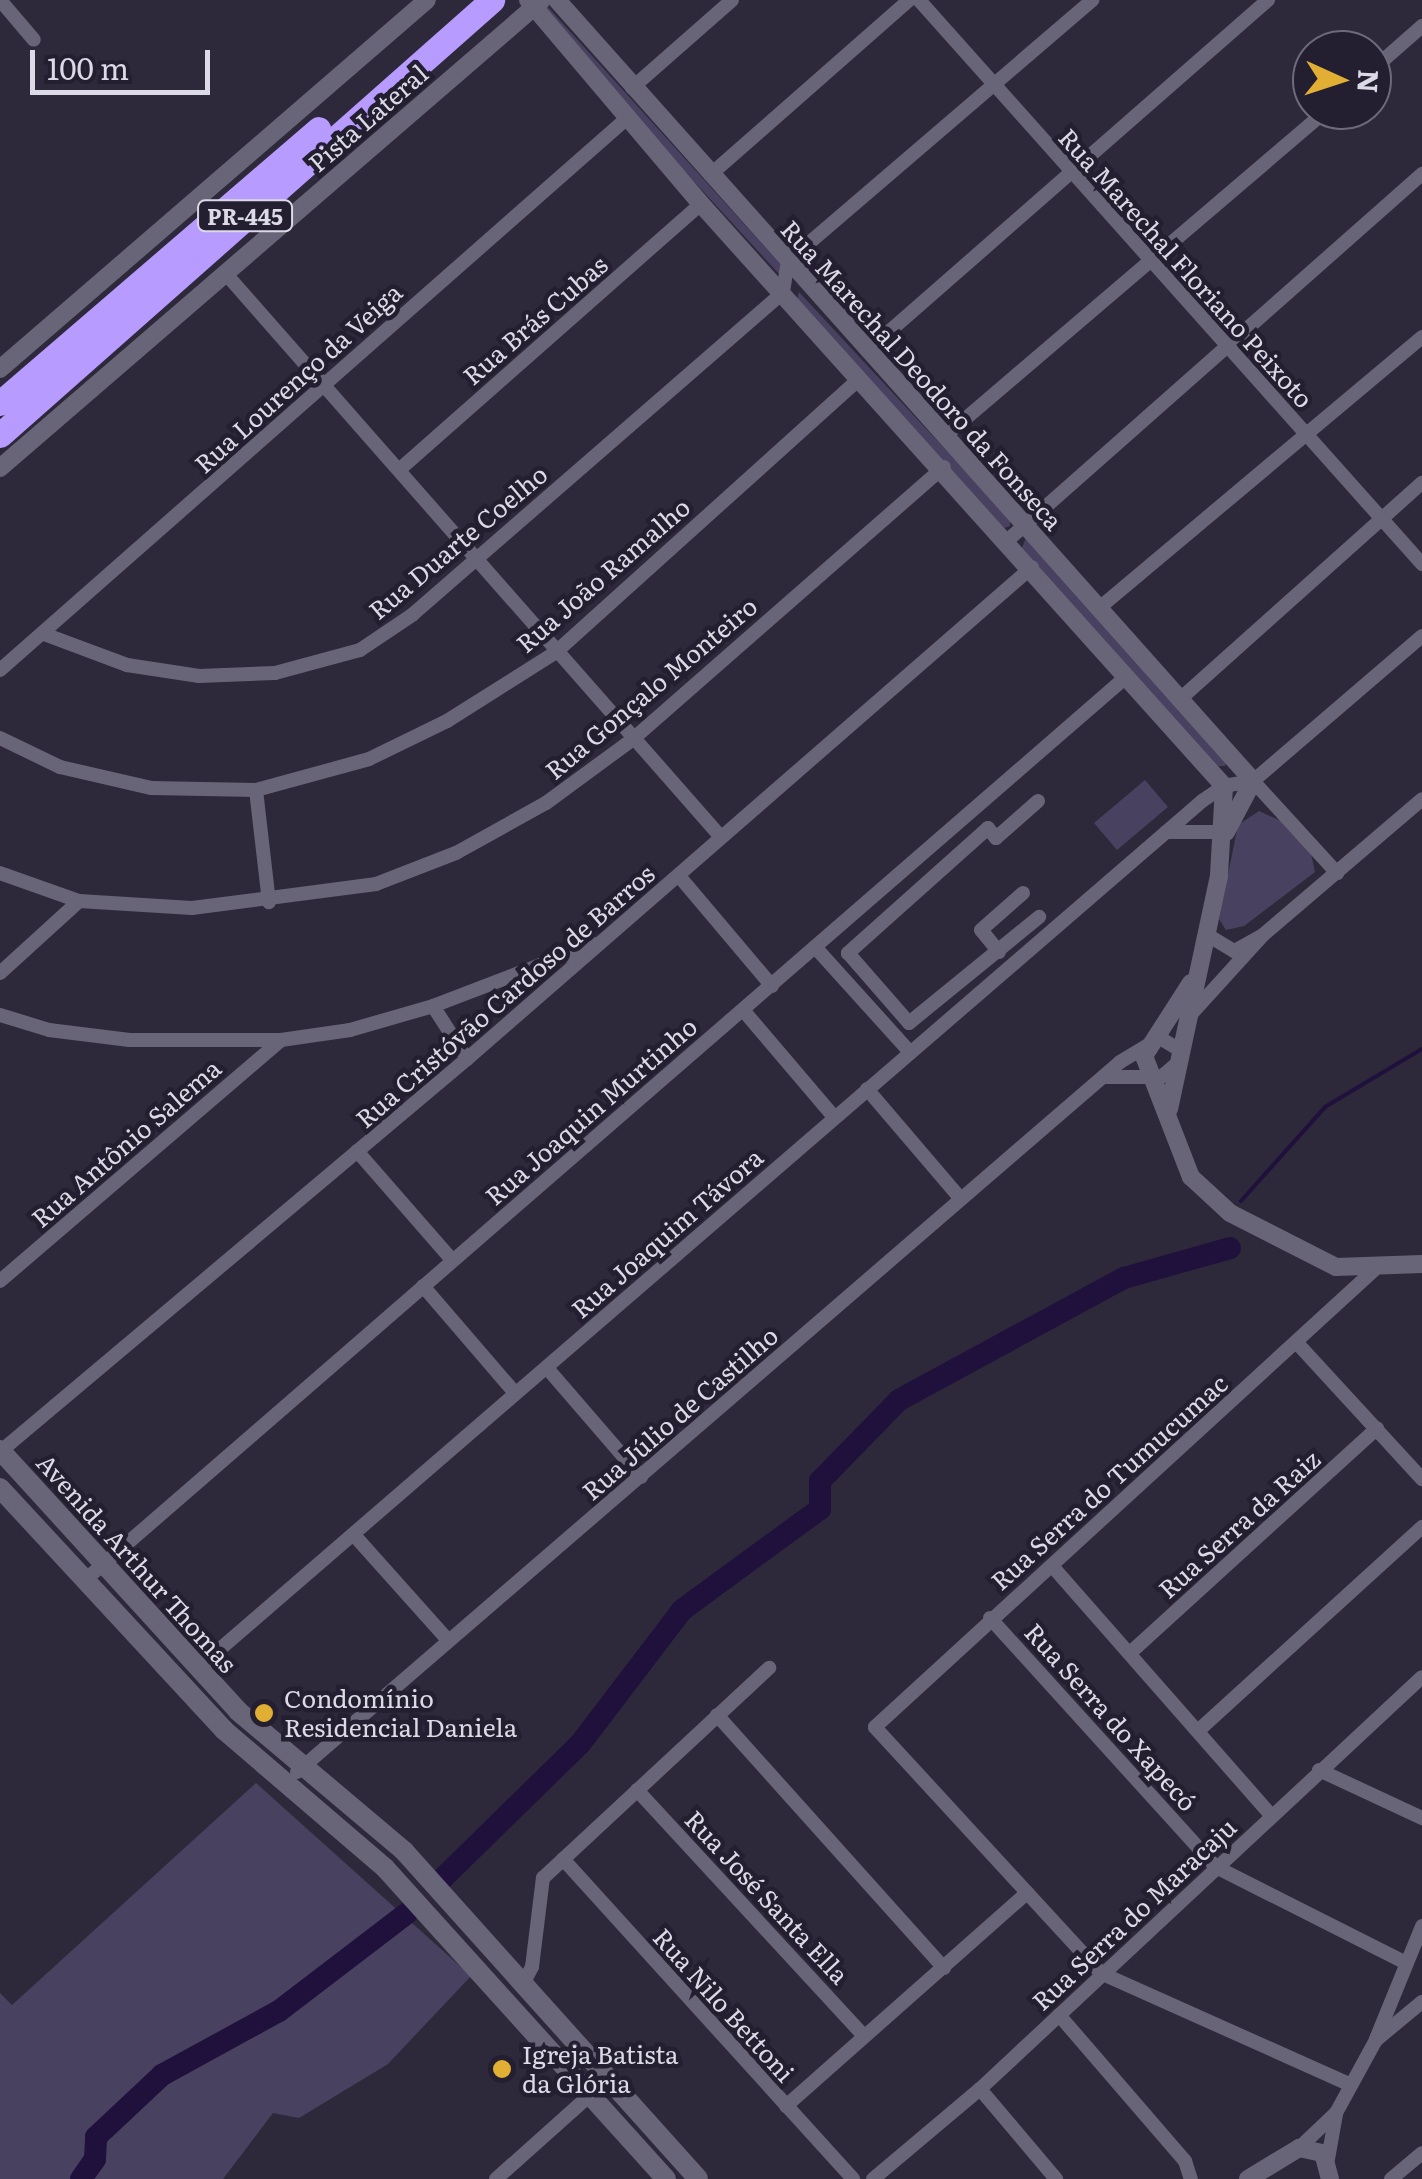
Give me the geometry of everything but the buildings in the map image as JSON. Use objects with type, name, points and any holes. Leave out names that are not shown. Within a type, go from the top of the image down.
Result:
[{"type":"highway","name":"PR-445","points":[[0,403],[471,0]]},
{"type":"highway","name":"PR-445","points":[[0,434],[492,0]]},
{"type":"main road","name":"Avenida Arthur Thomas","points":[[1,1451],[198,1668],[404,1851],[698,2179]]},
{"type":"main road","name":"Avenida Arthur Thomas","points":[[0,1488],[224,1730],[386,1868],[666,2179]]},
{"type":"street","points":[[0,0],[34,40]]},
{"type":"street","name":"Pista Lateral","points":[[0,370],[427,0]]},
{"type":"street","name":"Rua Marechal Deodoro da Fonseca","points":[[556,0],[1253,781]]},
{"type":"street","points":[[632,88],[732,0]]},
{"type":"street","points":[[710,175],[909,0]]},
{"type":"street","name":"Rua Marechal Floriano Peixoto","points":[[920,0],[992,87],[1422,564]]},
{"type":"street","points":[[782,292],[788,261],[1092,0]]},
{"type":"street","points":[[866,350],[1268,0]]},
{"type":"street","points":[[535,2],[626,118],[701,204],[944,467],[1224,786],[1226,832],[1169,1108]]},
{"type":"street","name":"Pista Lateral","points":[[0,468],[535,2]]},
{"type":"street","points":[[1392,52],[1422,26]]},
{"type":"street","name":"Rua Lourenço da Veiga","points":[[0,670],[626,118]]},
{"type":"street","points":[[944,437],[1152,264],[1304,130]]},
{"type":"street","points":[[1008,540],[1422,174]]},
{"type":"street","name":"Rua Brás Cubas","points":[[399,470],[701,204]]},
{"type":"street","points":[[226,274],[474,561],[721,837]]},
{"type":"street","name":"Rua Duarte Coelho","points":[[44,634],[128,665],[199,676],[275,673],[360,650],[474,561],[782,292]]},
{"type":"street","points":[[1098,610],[1422,337]]},
{"type":"street","name":"Rua João Ramalho","points":[[0,738],[60,767],[151,788],[256,790],[370,759],[447,721],[556,652],[860,378]]},
{"type":"street","name":"Rua Gonçalo Monteiro","points":[[0,873],[79,901],[192,908],[269,902],[376,884],[456,853],[546,803],[633,739],[944,467]]},
{"type":"street","points":[[1178,700],[1422,483]]},
{"type":"street","name":"Rua Cristóvão Cardoso de Barros","points":[[1,1451],[467,1059],[1032,567]]},
{"type":"street","points":[[1226,832],[1253,781],[1422,636]]},
{"type":"street","name":"Rua Joaquin Murtinho","points":[[85,1580],[1126,676]]},
{"type":"street","points":[[1253,781],[1337,873]]},
{"type":"street","name":"Rua Joaquim Távora","points":[[198,1668],[1165,832],[1224,786],[1253,781]]},
{"type":"street","points":[[256,790],[269,902]]},
{"type":"street","points":[[1190,1016],[1263,935],[1422,799]]},
{"type":"street","points":[[1038,801],[996,838],[988,828],[850,949],[851,961],[910,1023],[1040,917]]},
{"type":"street","points":[[1165,832],[1226,832]]},
{"type":"street","points":[[678,876],[772,986]]},
{"type":"street","points":[[999,952],[981,930],[1023,893]]},
{"type":"street","points":[[0,973],[79,901]]},
{"type":"street","points":[[1207,935],[1234,951],[1263,935]]},
{"type":"street","points":[[0,1015],[49,1030],[129,1040],[282,1040],[350,1030],[433,1006],[605,940]]},
{"type":"street","points":[[816,947],[910,1052]]},
{"type":"street","points":[[1200,966],[1144,1056],[1150,1077],[1169,1108],[1180,1156],[1209,1198],[1336,1267],[1418,1269]]},
{"type":"street","points":[[859,996],[872,984]]},
{"type":"street","points":[[433,1006],[467,1059]]},
{"type":"street","points":[[743,1010],[834,1118]]},
{"type":"street","points":[[1150,1042],[1168,1038],[1182,1056]]},
{"type":"street","name":"Rua Antônio Salema","points":[[0,1281],[282,1040]]},
{"type":"street","name":"Rua Júlio de Castilho","points":[[286,1783],[447,1639],[641,1477],[960,1198],[1150,1042]]},
{"type":"street","points":[[1104,1078],[1169,1074],[1182,1056]]},
{"type":"street","points":[[867,1090],[960,1198]]},
{"type":"street","points":[[357,1151],[452,1260]]},
{"type":"street","name":"Rua Serra do Tumucumac","points":[[1027,1893],[875,1727],[1374,1270]]},
{"type":"street","points":[[423,1286],[515,1394]]},
{"type":"street","points":[[1297,1343],[1422,1479]]},
{"type":"street","points":[[547,1368],[641,1477]]},
{"type":"street","name":"Rua Serra da Raiz","points":[[1130,1653],[1377,1428]]},
{"type":"street","points":[[1199,1730],[1422,1527]]},
{"type":"street","points":[[354,1535],[447,1639]]},
{"type":"street","points":[[1054,1567],[1271,1816]]},
{"type":"street","name":"Rua Serra do Xapecó","points":[[990,1618],[1216,1866],[1406,1962]]},
{"type":"street","points":[[524,1982],[532,1967],[536,1898],[563,1859],[769,1668]]},
{"type":"street","name":"Rua Serra do Maracaju","points":[[872,2179],[980,2089],[1422,1678]]},
{"type":"street","points":[[717,1715],[944,1968]]},
{"type":"street","points":[[1320,1770],[1422,1818]]},
{"type":"street","name":"Rua José Santa Ella","points":[[637,1790],[863,2035]]},
{"type":"street","name":"Rua Nilo Bettoni","points":[[563,1859],[853,2179]]},
{"type":"street","points":[[786,2106],[1027,1893],[1101,1973],[1351,2085]]},
{"type":"street","points":[[1248,2179],[1299,2148],[1336,2113],[1376,2040],[1422,1927]]},
{"type":"street","points":[[1422,1927],[1422,1941]]},
{"type":"street","points":[[1376,2040],[1422,2002]]},
{"type":"street","points":[[1059,2015],[1185,2161],[1190,2179]]},
{"type":"street","points":[[496,2179],[608,2078]]},
{"type":"street","points":[[980,2089],[1056,2179]]},
{"type":"street","points":[[1330,2179],[1328,2160],[1336,2113]]},
{"type":"street","points":[[1299,2148],[1328,2160]]},
{"type":"street","points":[[1391,2179],[1422,2153]]},
{"type":"shaded area","points":[[547,6],[782,266],[780,275],[541,15]]},
{"type":"shaded area","points":[[799,292],[1010,519],[1010,526],[1004,528],[797,299]]},
{"type":"shaded area","points":[[1026,538],[1227,760],[1225,766],[1218,766],[1022,548]]},
{"type":"shaded area","points":[[1145,780],[1168,807],[1117,850],[1094,823]]},
{"type":"shaded area","points":[[1259,811],[1285,823],[1311,854],[1315,872],[1244,926],[1226,930],[1219,919],[1238,825]]},
{"type":"shaded area","points":[[256,1783],[471,1976],[388,2064],[299,2118],[273,2113],[223,2179],[0,2179],[0,1993],[12,2005]]},
{"type":"waterway","points":[[1241,1201],[1325,1107],[1422,1049]]},
{"type":"waterway","points":[[441,1880],[580,1744],[682,1610],[820,1509],[820,1481],[899,1400],[1124,1278],[1230,1248]]},
{"type":"waterway","points":[[81,2179],[95,2159],[96,2137],[162,2075],[279,2011],[407,1913]]},
{"type":"place","name":"Condomínio Residencial Daniela","points":[[264,1713]]},
{"type":"place","name":"Igreja Batista da Glória","points":[[502,2069]]}]
